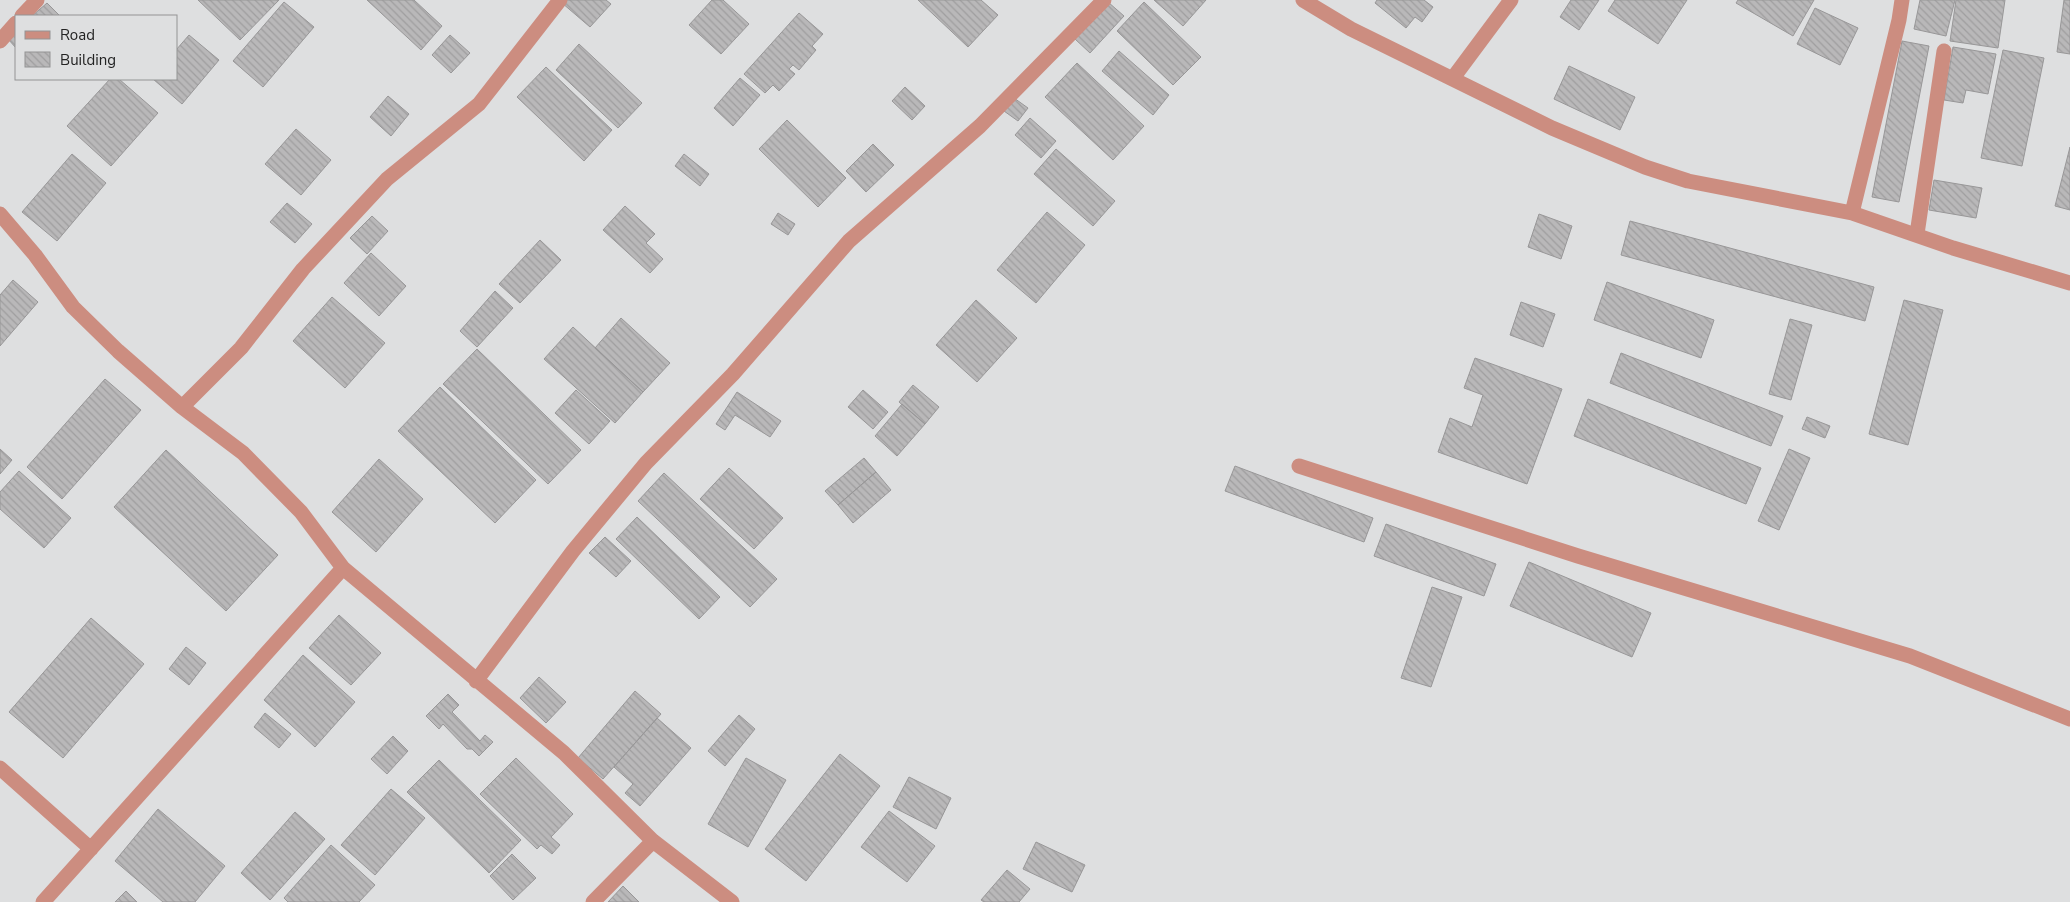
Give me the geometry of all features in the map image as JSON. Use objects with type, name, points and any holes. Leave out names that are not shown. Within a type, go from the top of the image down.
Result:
[{"type":"street","points":[[23,15],[37,0]]},
{"type":"street","points":[[182,407],[241,348],[303,268],[387,179],[480,104],[560,0]]},
{"type":"street","points":[[476,680],[573,551],[646,463],[733,374],[848,241],[980,126],[1104,0]]},
{"type":"street","points":[[1303,0],[1351,28],[1552,128],[1645,167],[1688,181],[1852,213],[1953,248],[2070,283]]},
{"type":"street","points":[[1453,78],[1511,0]]},
{"type":"street","points":[[1852,213],[1899,20],[1902,0]]},
{"type":"street","points":[[0,41],[15,24]]},
{"type":"street","points":[[1917,234],[1944,51]]},
{"type":"street","points":[[0,214],[35,255],[73,307],[118,351],[182,407],[243,453],[301,512],[343,568],[564,753],[653,841],[732,902]]},
{"type":"street","points":[[1299,466],[1578,556],[1910,656],[2070,718]]},
{"type":"street","points":[[43,902],[343,568]]},
{"type":"street","points":[[0,768],[91,849]]},
{"type":"street","points":[[593,902],[653,841]]},
{"type":"building","points":[[198,0],[279,0],[240,40]]},
{"type":"building","points":[[367,0],[414,0],[442,26],[421,50]]},
{"type":"building","points":[[565,0],[606,0],[611,4],[590,27],[562,3]]},
{"type":"building","points":[[712,0],[723,0],[749,24],[721,54],[689,25]]},
{"type":"building","points":[[918,0],[981,0],[998,15],[968,47]]},
{"type":"building","points":[[1154,0],[1206,0],[1183,26]]},
{"type":"building","points":[[1377,0],[1424,0],[1433,7],[1422,22],[1415,17],[1406,28],[1375,3]]},
{"type":"building","points":[[1571,0],[1599,0],[1579,30],[1560,17]]},
{"type":"building","points":[[1615,0],[1687,0],[1658,44],[1608,11]]},
{"type":"building","points":[[1738,0],[1814,0],[1793,36],[1736,3]]},
{"type":"building","points":[[1920,0],[1955,0],[1946,36],[1914,29]]},
{"type":"building","points":[[1956,0],[2005,0],[1998,48],[1950,41]]},
{"type":"building","points":[[2064,0],[2070,0],[2070,54],[2057,52]]},
{"type":"building","points":[[284,2],[314,27],[263,87],[233,61]]},
{"type":"building","points":[[1108,2],[1124,16],[1090,53],[1075,39]]},
{"type":"building","points":[[1144,2],[1201,57],[1173,85],[1117,31]]},
{"type":"building","points":[[47,3],[59,15],[33,15]]},
{"type":"building","points":[[1815,8],[1858,28],[1840,65],[1797,44]]},
{"type":"building","points":[[799,13],[823,34],[812,46],[816,50],[799,70],[793,65],[789,69],[795,74],[779,91],[773,85],[765,93],[744,74]]},
{"type":"building","points":[[15,33],[15,47],[8,39]]},
{"type":"building","points":[[189,35],[219,60],[182,104],[154,80],[178,80],[178,48]]},
{"type":"building","points":[[450,35],[470,53],[451,73],[432,55]]},
{"type":"building","points":[[1902,41],[1929,46],[1899,202],[1872,197]]},
{"type":"building","points":[[579,44],[642,103],[618,128],[556,70]]},
{"type":"building","points":[[1953,47],[1996,54],[1988,94],[1966,90],[1963,103],[1944,100]]},
{"type":"building","points":[[2003,50],[2044,58],[2022,166],[1981,158]]},
{"type":"building","points":[[1119,51],[1169,95],[1153,115],[1102,71]]},
{"type":"building","points":[[1077,63],[1144,126],[1113,160],[1045,97]]},
{"type":"building","points":[[1569,66],[1635,97],[1620,130],[1554,99]]},
{"type":"building","points":[[546,67],[612,130],[584,161],[517,97]]},
{"type":"building","points":[[740,78],[760,95],[733,126],[714,108]]},
{"type":"building","points":[[109,80],[120,80],[158,113],[111,166],[67,126]]},
{"type":"building","points":[[905,87],[925,106],[912,120],[892,101]]},
{"type":"building","points":[[388,96],[409,114],[391,136],[370,117]]},
{"type":"building","points":[[1014,98],[1028,108],[1018,121],[1004,111]]},
{"type":"building","points":[[1030,118],[1056,141],[1041,158],[1015,135]]},
{"type":"building","points":[[787,120],[846,178],[818,207],[759,149]]},
{"type":"building","points":[[296,129],[331,160],[301,195],[265,164]]},
{"type":"building","points":[[873,144],[894,165],[866,192],[846,171]]},
{"type":"building","points":[[2070,147],[2070,210],[2055,206]]},
{"type":"building","points":[[1056,149],[1115,201],[1093,226],[1034,174]]},
{"type":"building","points":[[72,154],[106,183],[57,241],[22,212]]},
{"type":"building","points":[[684,154],[709,174],[700,186],[675,166]]},
{"type":"building","points":[[1934,180],[1982,188],[1976,218],[1929,210]]},
{"type":"building","points":[[287,203],[312,224],[295,243],[270,222]]},
{"type":"building","points":[[625,206],[655,234],[646,243],[663,259],[650,273],[603,230]]},
{"type":"building","points":[[1047,212],[1085,245],[1036,303],[997,270]]},
{"type":"building","points":[[778,213],[795,224],[788,235],[771,224]]},
{"type":"building","points":[[1539,214],[1572,226],[1561,259],[1528,247]]},
{"type":"building","points":[[372,216],[388,231],[367,254],[350,238]]},
{"type":"building","points":[[1630,221],[1874,287],[1865,321],[1621,255]]},
{"type":"building","points":[[540,240],[561,260],[520,303],[499,284]]},
{"type":"building","points":[[371,253],[406,286],[379,316],[344,283]]},
{"type":"building","points":[[13,280],[38,302],[0,346],[0,295]]},
{"type":"building","points":[[1607,282],[1714,320],[1701,358],[1594,320]]},
{"type":"building","points":[[495,291],[513,308],[477,347],[460,331]]},
{"type":"building","points":[[332,297],[385,343],[345,388],[293,341]]},
{"type":"building","points":[[976,300],[1017,338],[977,382],[936,345]]},
{"type":"building","points":[[1904,300],[1943,310],[1908,445],[1869,434]]},
{"type":"building","points":[[1521,302],[1555,314],[1543,347],[1510,335]]},
{"type":"building","points":[[621,318],[670,363],[643,392],[595,348]]},
{"type":"building","points":[[1790,319],[1812,325],[1791,400],[1769,394]]},
{"type":"building","points":[[573,327],[643,392],[615,423],[544,359]]},
{"type":"building","points":[[477,349],[581,450],[548,484],[443,384]]},
{"type":"building","points":[[1621,353],[1783,416],[1771,446],[1610,383]]},
{"type":"building","points":[[1475,358],[1562,389],[1527,484],[1438,452],[1450,418],[1472,427],[1483,395],[1464,388]]},
{"type":"building","points":[[105,379],[141,410],[62,499],[27,467]]},
{"type":"building","points":[[913,385],[939,407],[925,424],[899,402]]},
{"type":"building","points":[[440,387],[536,480],[495,523],[398,431]]},
{"type":"building","points":[[576,390],[610,421],[589,444],[555,413]]},
{"type":"building","points":[[863,390],[888,412],[873,429],[848,407]]},
{"type":"building","points":[[737,392],[781,421],[770,437],[735,415],[725,430],[716,424]]},
{"type":"building","points":[[1588,399],[1761,468],[1746,504],[1574,436]]},
{"type":"building","points":[[902,404],[925,424],[897,456],[875,436]]},
{"type":"building","points":[[1807,417],[1830,426],[1825,438],[1802,429]]},
{"type":"building","points":[[0,449],[12,460],[0,474]]},
{"type":"building","points":[[1789,449],[1810,458],[1779,530],[1758,521]]},
{"type":"building","points":[[166,450],[278,555],[226,611],[114,507]]},
{"type":"building","points":[[864,458],[876,472],[838,505],[825,491]]},
{"type":"building","points":[[379,459],[423,499],[376,552],[332,512]]},
{"type":"building","points":[[1235,466],[1373,518],[1364,542],[1225,491]]},
{"type":"building","points":[[729,468],[783,518],[754,549],[700,499]]},
{"type":"building","points":[[19,471],[71,518],[44,548],[0,509],[0,492]]},
{"type":"building","points":[[876,472],[891,490],[853,523],[838,505]]},
{"type":"building","points":[[664,473],[777,579],[750,607],[638,501]]},
{"type":"building","points":[[637,517],[720,597],[699,619],[616,539]]},
{"type":"building","points":[[1386,524],[1496,564],[1484,596],[1374,556]]},
{"type":"building","points":[[605,537],[631,561],[616,577],[589,553]]},
{"type":"building","points":[[1529,562],[1651,613],[1632,657],[1510,606]]},
{"type":"building","points":[[1432,587],[1462,597],[1431,687],[1401,678]]},
{"type":"building","points":[[339,615],[381,653],[351,685],[309,648]]},
{"type":"building","points":[[91,618],[144,664],[63,758],[9,712]]},
{"type":"building","points":[[186,647],[206,663],[189,685],[169,669]]},
{"type":"building","points":[[303,655],[355,702],[315,747],[264,700]]},
{"type":"building","points":[[539,677],[566,702],[546,723],[520,698]]},
{"type":"building","points":[[635,691],[661,714],[603,779],[578,758]]},
{"type":"building","points":[[448,694],[459,705],[452,712],[480,741],[485,735],[493,742],[479,756],[472,749],[467,749],[443,724],[439,729],[426,716]]},
{"type":"building","points":[[265,713],[291,734],[279,748],[254,727]]},
{"type":"building","points":[[739,715],[755,729],[725,766],[708,751]]},
{"type":"building","points":[[657,718],[691,748],[640,806],[625,793],[633,784],[614,767]]},
{"type":"building","points":[[393,736],[408,751],[387,774],[371,759]]},
{"type":"building","points":[[840,754],[880,786],[806,881],[765,849]]},
{"type":"building","points":[[516,758],[573,814],[551,837],[560,845],[552,854],[541,845],[537,849],[480,794]]},
{"type":"building","points":[[746,758],[786,780],[748,847],[708,824]]},
{"type":"building","points":[[439,760],[521,840],[489,873],[407,792]]},
{"type":"building","points":[[909,777],[951,798],[936,829],[893,807]]},
{"type":"building","points":[[391,789],[425,818],[375,875],[341,845]]},
{"type":"building","points":[[158,809],[225,866],[195,902],[163,902],[115,861]]},
{"type":"building","points":[[889,811],[935,846],[907,882],[861,847]]},
{"type":"building","points":[[295,812],[325,839],[270,900],[241,873]]},
{"type":"building","points":[[1036,842],[1085,865],[1072,892],[1023,869]]},
{"type":"building","points":[[331,845],[375,885],[359,902],[288,902],[284,898]]},
{"type":"building","points":[[512,854],[536,878],[513,900],[490,876]]},
{"type":"building","points":[[1007,870],[1030,889],[1019,902],[984,902],[981,900]]},
{"type":"building","points":[[623,886],[639,902],[608,902]]},
{"type":"building","points":[[126,891],[137,902],[115,902]]}]
